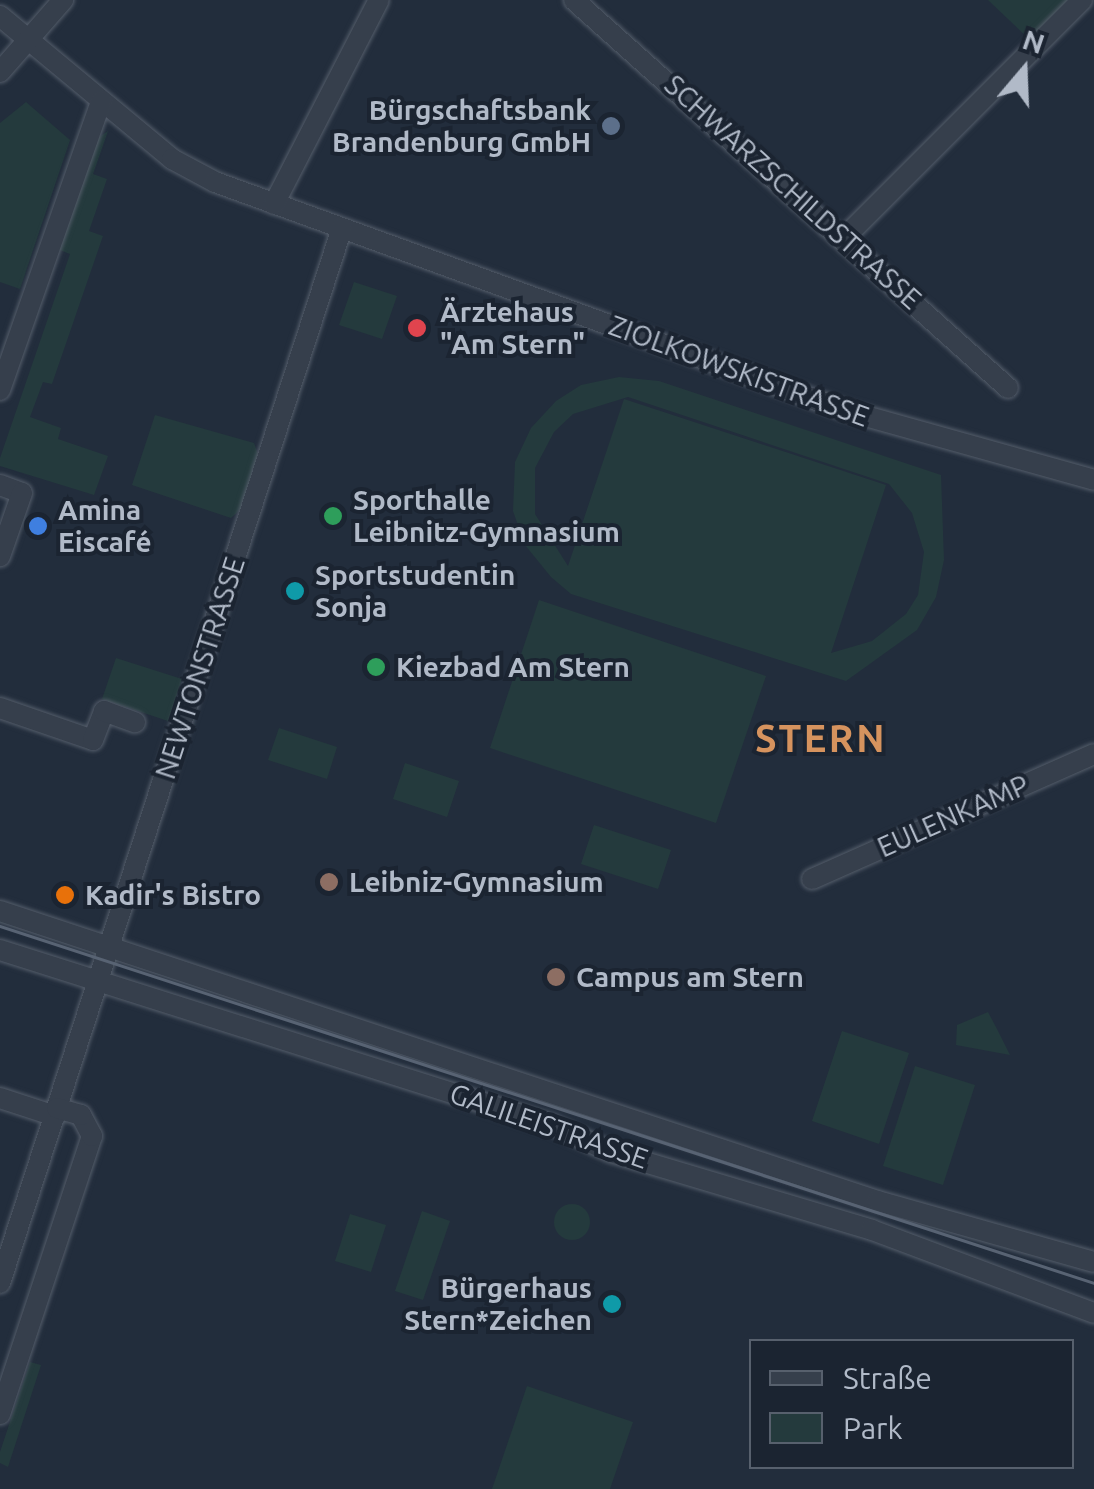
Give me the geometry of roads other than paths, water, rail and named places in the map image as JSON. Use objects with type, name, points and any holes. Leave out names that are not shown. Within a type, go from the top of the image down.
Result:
[{"type":"street","points":[[0,72],[63,0]]},
{"type":"street","points":[[274,204],[379,0]]},
{"type":"street","name":"SCHWARZSCHILDSTRASSE","points":[[574,0],[846,236],[1008,388]]},
{"type":"street","points":[[846,236],[1082,0]]},
{"type":"street","name":"ZIOLKOWSKISTRASSE","points":[[0,16],[172,159],[274,204],[844,410],[1094,480]]},
{"type":"street","points":[[0,390],[101,101]]},
{"type":"street","name":"NEWTONSTRASSE","points":[[0,1283],[342,228]]},
{"type":"street","points":[[0,485],[22,493],[4,530],[0,556]]},
{"type":"street","points":[[0,708],[94,740],[104,710],[134,722]]},
{"type":"street","name":"EULENKAMP","points":[[812,879],[1094,754]]},
{"type":"street","name":"GALILEISTRASSE","points":[[0,911],[110,944],[205,983],[561,1099],[628,1114],[675,1136],[1094,1262]]},
{"type":"street","name":"GALILEISTRASSE","points":[[0,950],[553,1125],[611,1152],[872,1230],[1094,1313]]},
{"type":"street","points":[[0,1098],[81,1115],[92,1136],[0,1414]]},
{"type":"tram line","points":[[0,926],[1094,1283]]},
{"type":"place","name":"Bürgschaftsbank Brandenburg GmbH","points":[[611,126]]},
{"type":"place","name":"Ärztehaus \"Am Stern\"","points":[[417,328]]},
{"type":"place","name":"Sporthalle Leibnitz-Gymnasium","points":[[333,516]]},
{"type":"place","name":"Amina Eiscafé","points":[[38,526]]},
{"type":"place","name":"Sportstudentin Sonja","points":[[295,591]]},
{"type":"place","name":"Kiezbad Am Stern","points":[[376,667]]},
{"type":"place","name":"Leibniz-Gymnasium","points":[[329,882]]},
{"type":"place","name":"Kadir's Bistro","points":[[65,895]]},
{"type":"place","name":"Campus am Stern","points":[[556,977]]},
{"type":"place","name":"Bürgerhaus Stern*Zeichen","points":[[612,1304]]},
{"type":"district","name":"STERN","points":[[821,739]]}]
